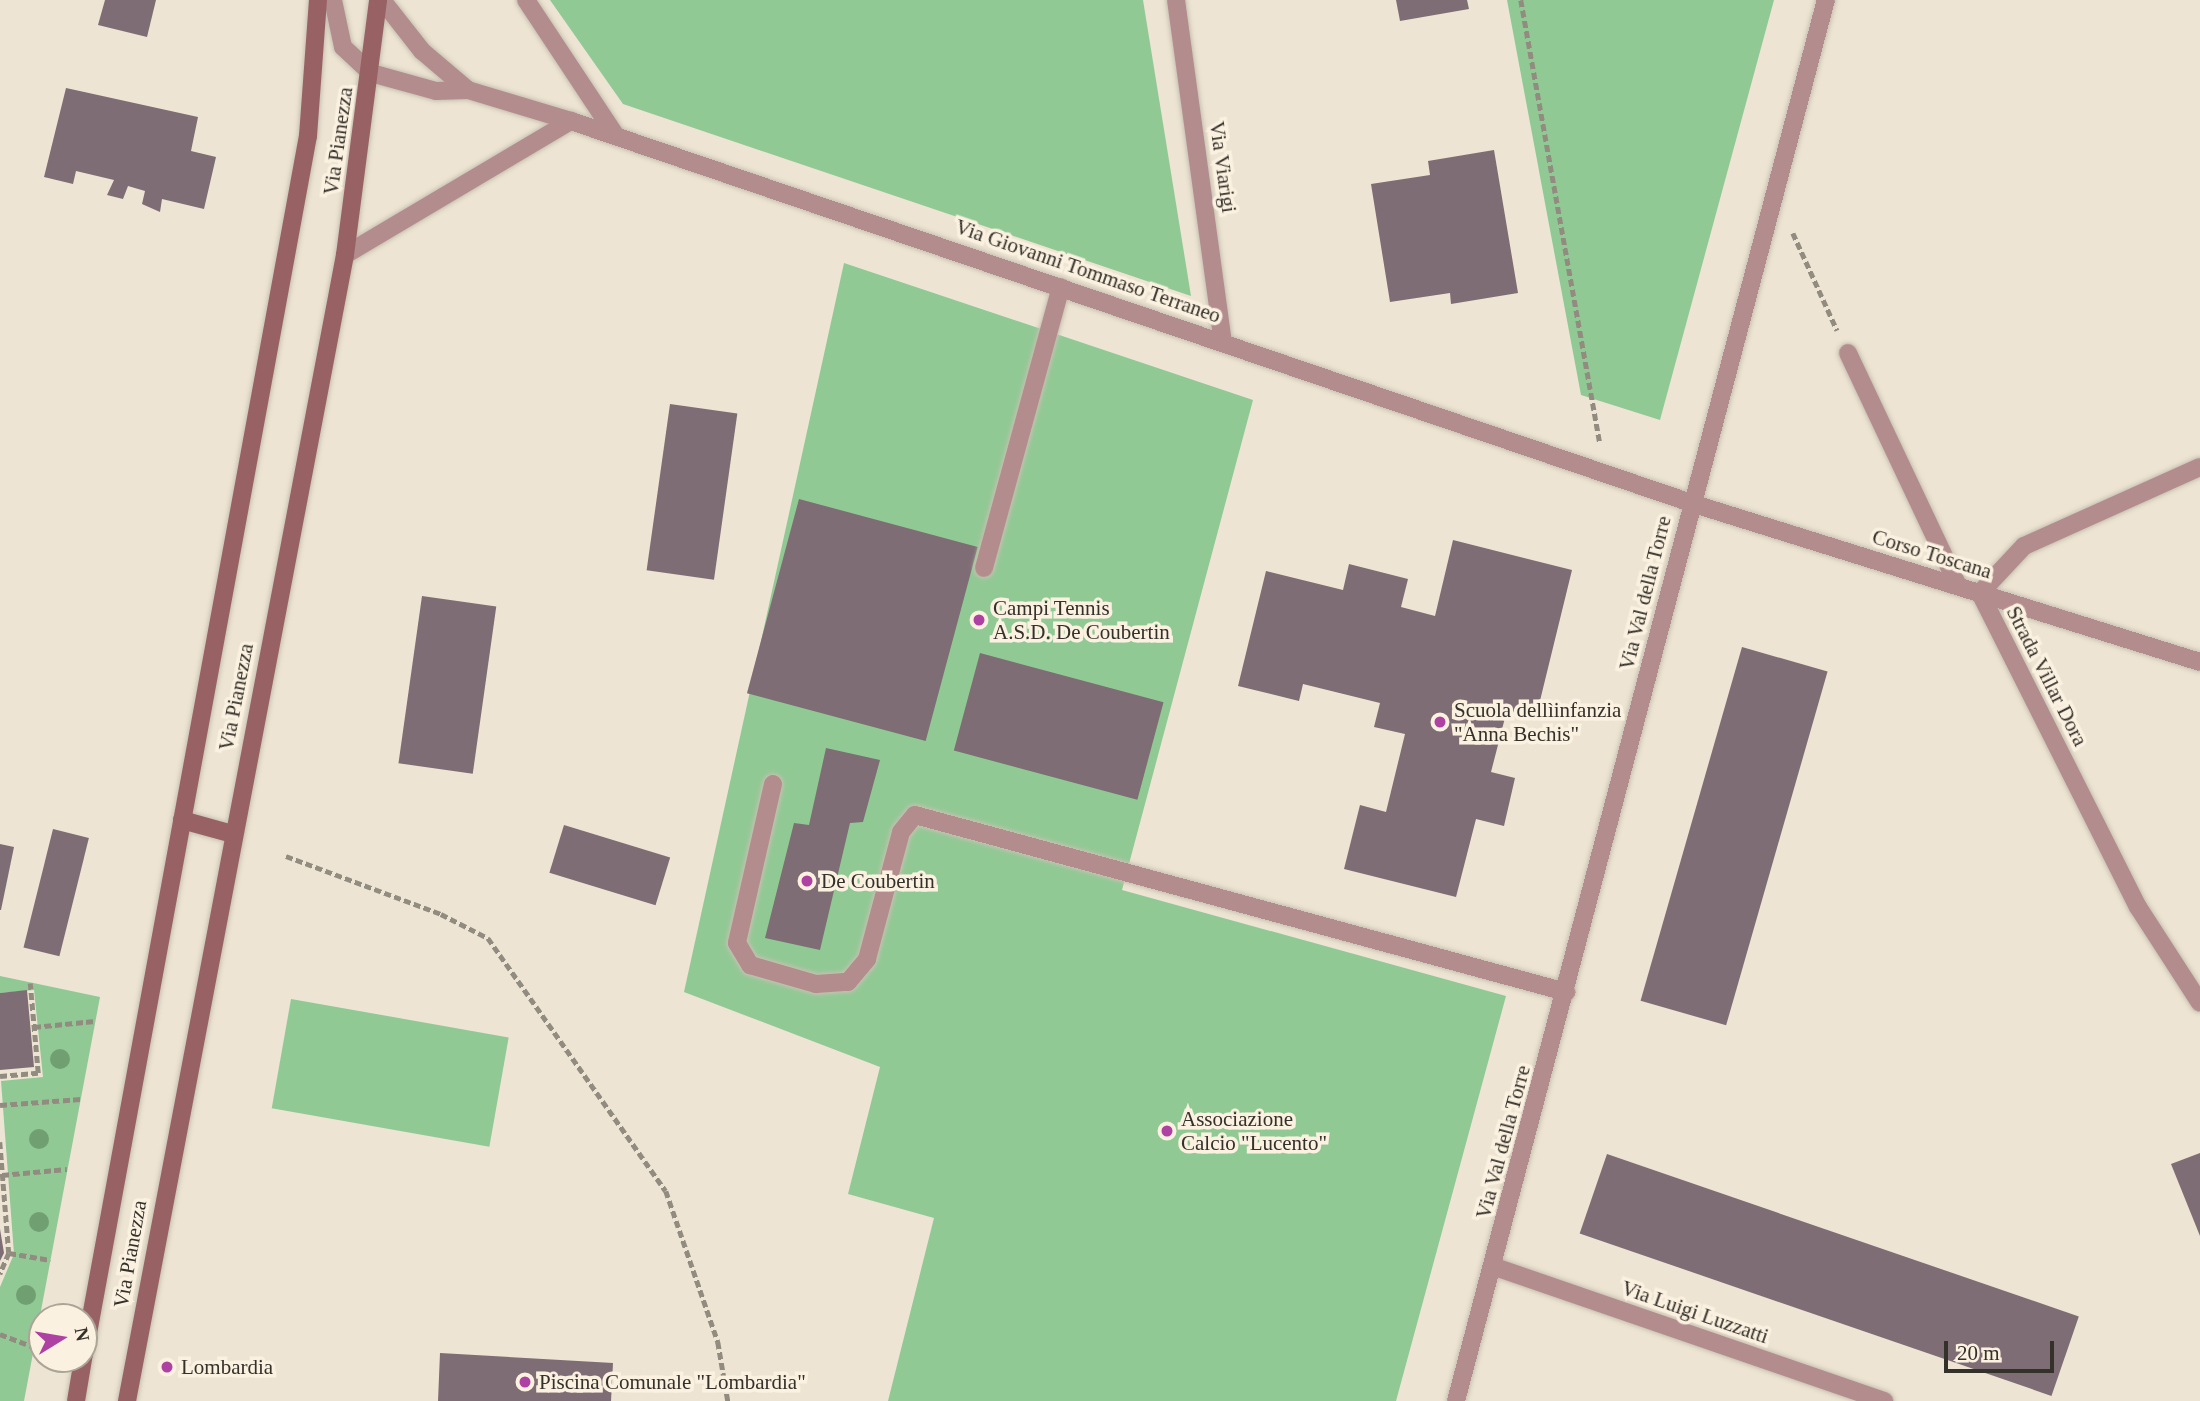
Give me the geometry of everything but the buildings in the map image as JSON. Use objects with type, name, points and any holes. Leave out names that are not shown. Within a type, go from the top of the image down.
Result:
[{"type":"street","name":"Via Pianezza","points":[[94,1303],[308,136],[318,0]]},
{"type":"street","name":"Via Giovanni Tommaso Terraneo","points":[[333,0],[343,47],[371,73],[436,91],[468,90],[572,121],[1223,341],[1691,503]]},
{"type":"street","name":"Via Pianezza","points":[[127,1401],[345,255],[380,0]]},
{"type":"street","name":"Via Giovanni Tommaso Terraneo","points":[[380,0],[422,51],[468,90]]},
{"type":"street","points":[[526,0],[616,136]]},
{"type":"street","name":"Via Viarigi","points":[[1176,0],[1223,341]]},
{"type":"street","name":"Via Val della Torre","points":[[1456,1401],[1826,0]]},
{"type":"street","points":[[345,255],[572,121]]},
{"type":"street","points":[[984,568],[1061,287]]},
{"type":"street","points":[[1848,353],[1958,586]]},
{"type":"street","name":"Strada Villar Dora","points":[[2200,467],[2024,546],[1980,593],[2138,907],[2200,1003]]},
{"type":"street","name":"Corso Toscana","points":[[1691,503],[2200,662]]},
{"type":"street","points":[[773,784],[737,943],[750,965],[816,984],[848,982],[867,959],[901,832],[915,815],[1566,992]]},
{"type":"street","points":[[182,820],[233,834]]},
{"type":"street","name":"Via Luigi Luzzatti","points":[[1492,1266],[1884,1401]]},
{"type":"street","name":"Via Pianezza","points":[[76,1401],[81,1373]]},
{"type":"path","points":[[1521,0],[1605,474]]},
{"type":"path","points":[[1774,194],[1848,353]]},
{"type":"path","points":[[286,856],[441,914],[488,938],[666,1191],[718,1342],[728,1401]]},
{"type":"path","points":[[0,1076],[38,1073],[30,982]]},
{"type":"path","points":[[34,1027],[95,1021]]},
{"type":"path","points":[[0,1105],[81,1098]]},
{"type":"path","points":[[0,1142],[9,1254],[0,1274]]},
{"type":"path","points":[[2,1175],[68,1169]]},
{"type":"path","points":[[9,1254],[50,1260]]},
{"type":"path","points":[[0,1334],[28,1345]]},
{"type":"green space","points":[[550,0],[1143,0],[1191,296],[623,104]]},
{"type":"green space","points":[[1507,0],[1774,0],[1660,420],[1581,395]]},
{"type":"green space","points":[[844,263],[1253,400],[1122,890],[1506,996],[1396,1401],[888,1401],[934,1218],[848,1194],[880,1067],[684,992]]},
{"type":"green space","points":[[0,976],[100,997],[42,1303],[28,1303],[29,1373],[24,1401],[0,1401],[0,1287],[14,1254],[1,1081],[43,1077],[34,990],[0,993]]},
{"type":"green space","points":[[291,999],[509,1037],[489,1147],[272,1108]]},
{"type":"place","name":"Campi Tennis A.S.D. De Coubertin","points":[[979,620]]},
{"type":"place","name":"Scuola dellìinfanzia \"Anna Bechis\"","points":[[1440,722]]},
{"type":"place","name":"De Coubertin","points":[[807,881]]},
{"type":"place","name":"Associazione Calcio \"Lucento\"","points":[[1167,1131]]},
{"type":"place","name":"Lombardia","points":[[167,1367]]},
{"type":"place","name":"Piscina Comunale \"Lombardia\"","points":[[525,1382]]}]
